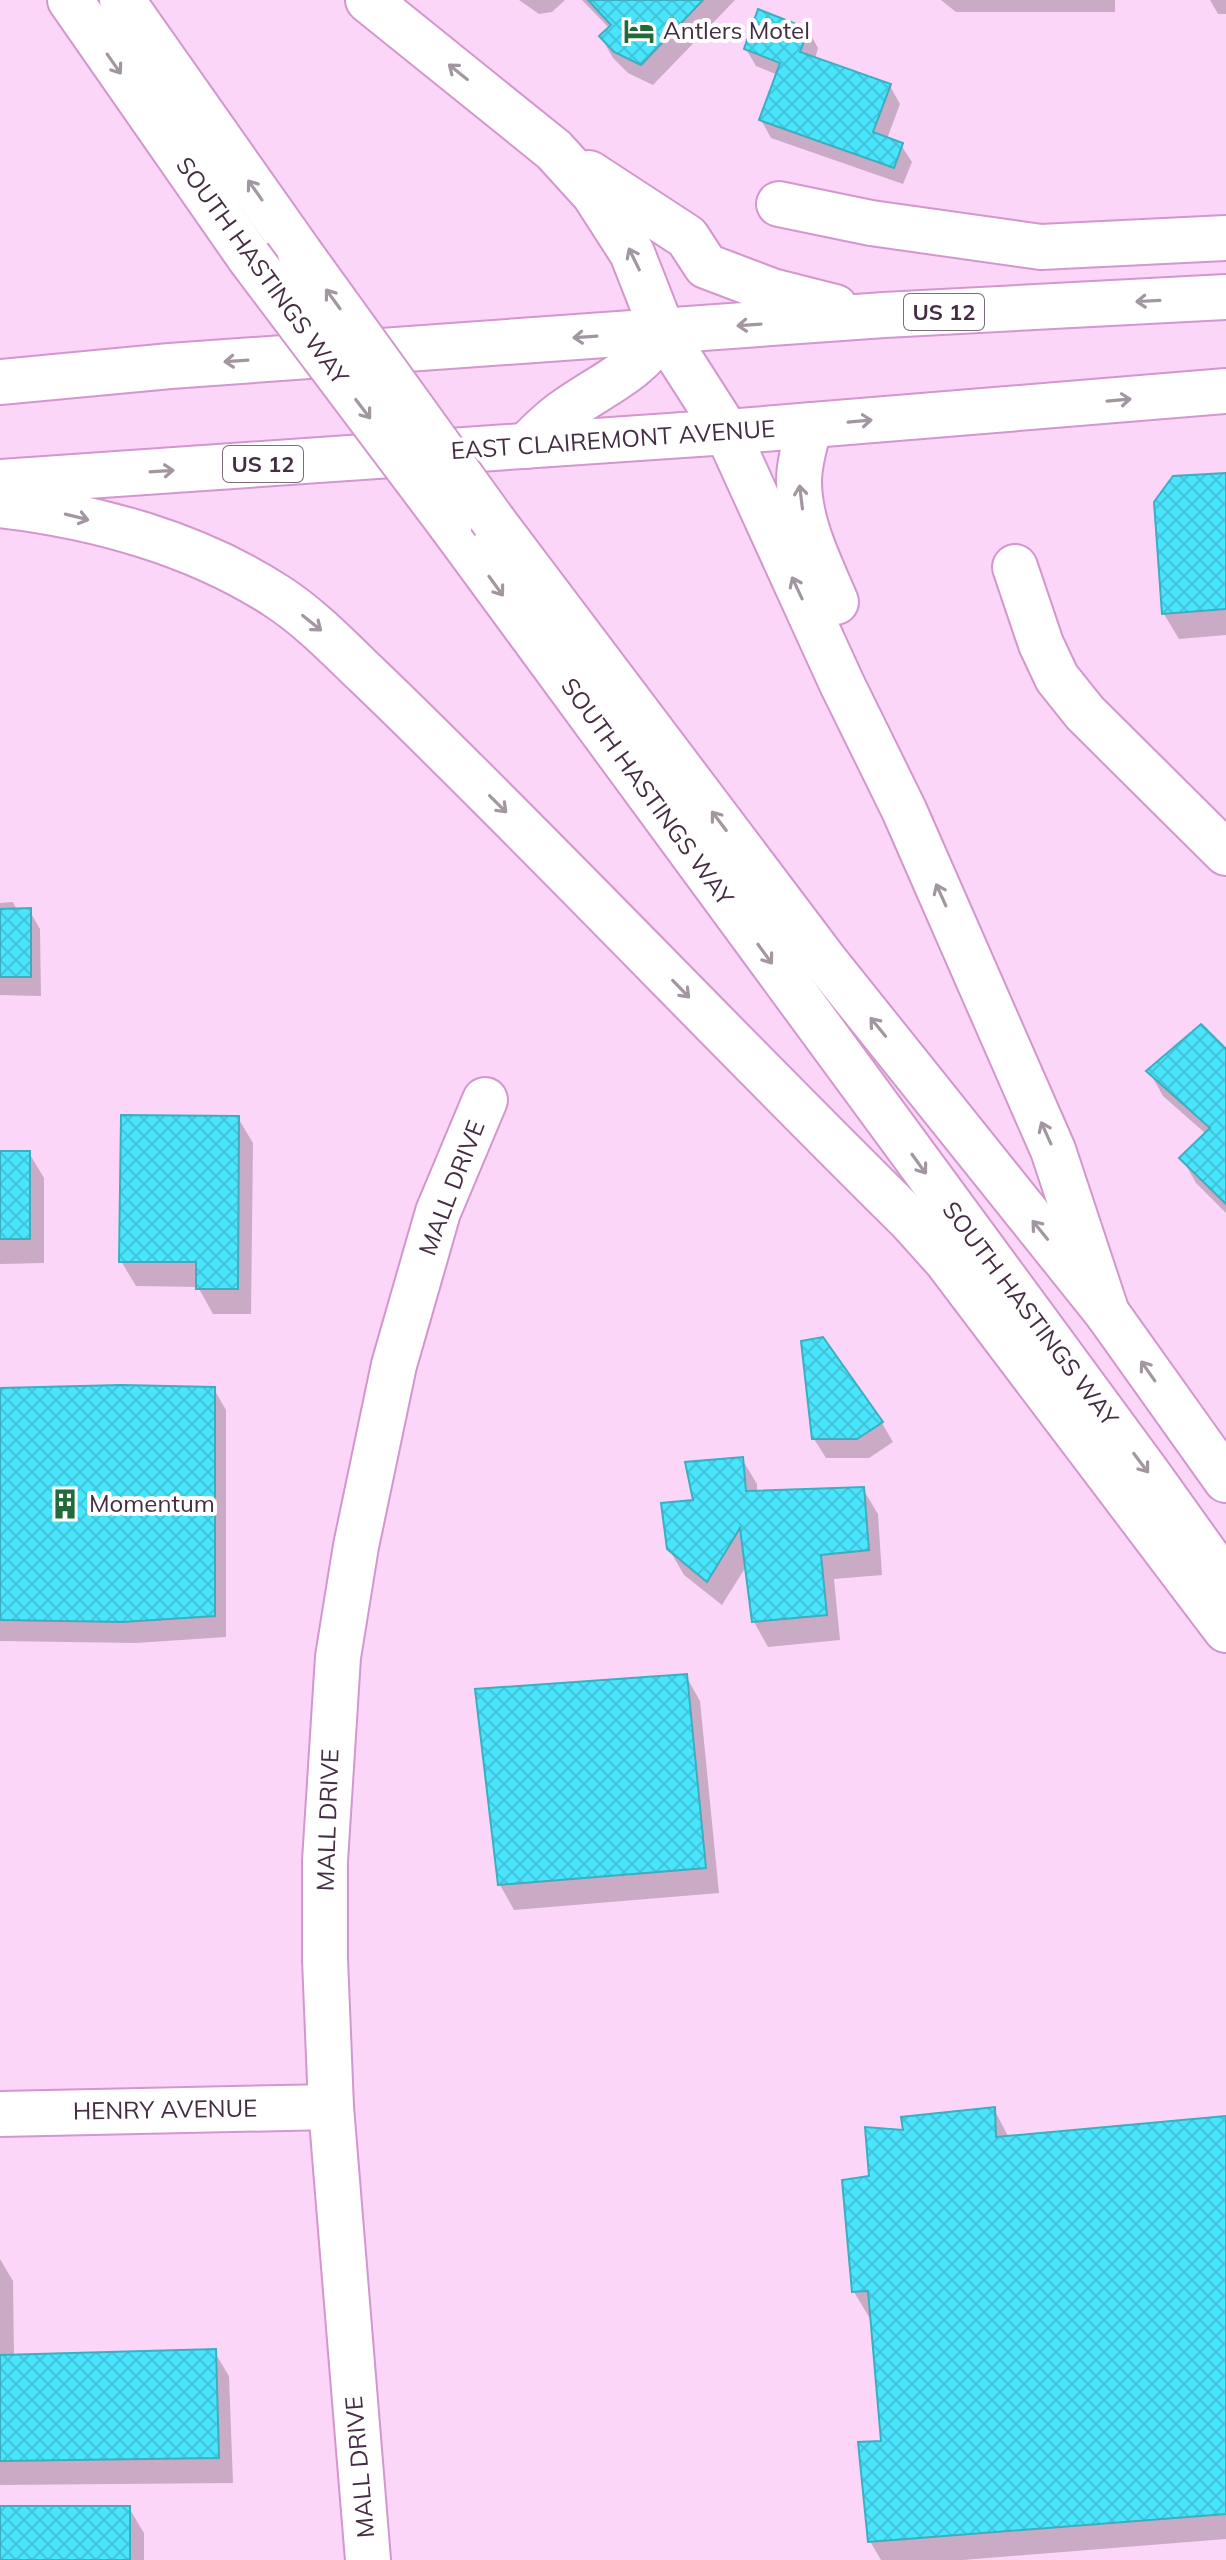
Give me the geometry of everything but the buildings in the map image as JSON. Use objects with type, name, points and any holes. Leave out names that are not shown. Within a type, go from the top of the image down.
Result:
[{"type":"main road","name":"SOUTH HASTINGS WAY","points":[[70,0],[249,257],[450,524],[1226,1583]]},
{"type":"main road","name":"SOUTH HASTINGS WAY","points":[[122,0],[494,522],[826,962],[1107,1313],[1226,1480]]},
{"type":"main road","points":[[368,0],[554,150],[687,237],[706,266],[772,291],[829,306],[884,315]]},
{"type":"main road","points":[[554,150],[594,194],[632,253],[663,332],[727,432],[842,684],[904,810],[1053,1150],[1107,1313]]},
{"type":"main road","points":[[779,204],[871,223],[1041,247],[1226,238]]},
{"type":"main road","name":"US 12","points":[[0,382],[170,366],[884,315],[1226,297]]},
{"type":"main road","points":[[526,446],[564,411],[606,387],[637,364],[663,332]]},
{"type":"main road","name":"EAST CLAIREMONT AVENUE","points":[[0,482],[727,432],[1226,391]]},
{"type":"main road","points":[[810,425],[799,479],[800,505],[810,540],[860,662],[904,810]]},
{"type":"main road","points":[[0,505],[59,513],[125,530],[187,551],[237,573],[280,598],[322,631],[635,941],[937,1250],[1226,1630]]},
{"type":"main road","points":[[1015,567],[1041,644],[1057,678],[1085,713],[1226,853]]},
{"type":"main road","name":"MALL DRIVE","points":[[368,2560],[331,2107],[325,1959],[325,1861],[330,1757],[340,1641],[356,1546],[394,1365],[438,1212],[485,1100]]},
{"type":"main road","name":"HENRY AVENUE","points":[[0,2114],[331,2107]]},
{"type":"place","name":"Antlers Motel","points":[[639,31]]},
{"type":"place","name":"Momentum","points":[[65,1504]]}]
